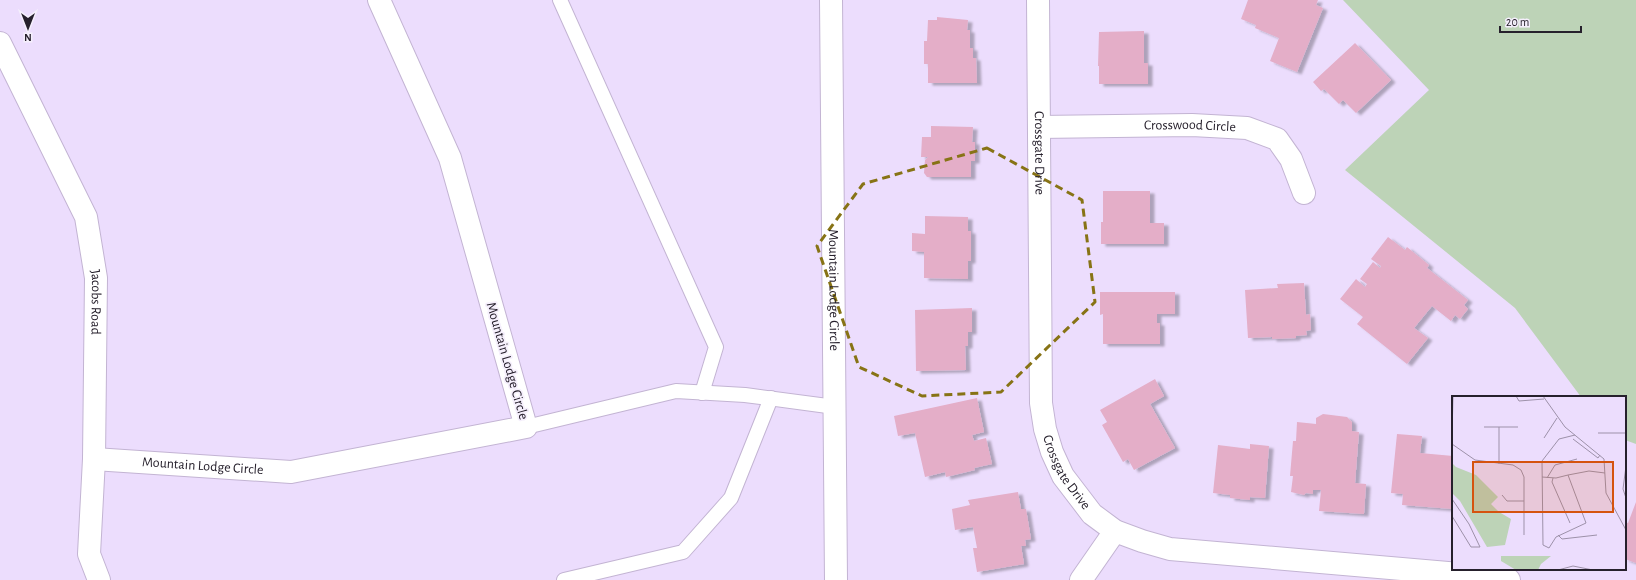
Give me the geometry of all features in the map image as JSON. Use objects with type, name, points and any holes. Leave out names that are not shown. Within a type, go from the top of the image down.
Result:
[{"type":"street","name":"Mountain Lodge Circle","points":[[94,459],[291,472],[526,427],[450,158],[379,0]]},
{"type":"street","name":"Mountain Lodge Circle","points":[[832,0],[836,580]]},
{"type":"street","name":"Crossgate Drive","points":[[1038,0],[1041,402],[1045,429],[1052,452],[1063,476],[1092,514],[1115,531],[1142,542],[1170,549],[1341,572],[1494,577],[1509,580]]},
{"type":"street","name":"Jacobs Road","points":[[0,43],[86,217],[96,278],[94,459],[89,554],[99,580]]},
{"type":"street","name":"Crosswood Circle","points":[[1040,127],[1192,125],[1247,128],[1277,139],[1291,159],[1304,193]]},
{"type":"street","points":[[1081,580],[1115,531]]},
{"type":"lane","points":[[560,0],[716,347],[702,393]]},
{"type":"lane","points":[[526,427],[676,391],[745,395],[835,407]]},
{"type":"lane","points":[[564,580],[683,552],[731,498],[771,398]]},
{"type":"highlighted area","points":[[987,148],[1082,200],[1095,302],[1001,392],[922,396],[859,367],[817,246],[863,184]]},
{"type":"green space","points":[[1343,0],[1636,0],[1636,444],[1626,440],[1626,396],[1580,396],[1515,308],[1345,170],[1429,90]]},
{"type":"building","points":[[1248,0],[1318,0],[1316,5],[1323,8],[1297,72],[1270,61],[1279,38],[1255,28],[1256,25],[1241,19]]},
{"type":"building","points":[[937,17],[968,20],[967,30],[970,30],[970,48],[973,48],[973,58],[976,58],[977,83],[928,83],[928,64],[924,64],[924,41],[927,41],[928,20],[937,20]]},
{"type":"building","points":[[1144,31],[1144,63],[1148,63],[1148,84],[1099,84],[1099,32]]},
{"type":"building","points":[[1355,43],[1391,80],[1356,113],[1343,100],[1339,104],[1324,89],[1321,91],[1313,82]]},
{"type":"building","points":[[931,126],[973,127],[972,142],[975,142],[975,161],[971,161],[971,177],[927,177],[924,173],[925,160],[928,157],[921,157],[922,137],[931,137]]},
{"type":"building","points":[[1103,191],[1150,191],[1150,223],[1164,223],[1164,244],[1101,244]]},
{"type":"building","points":[[925,216],[968,217],[968,231],[971,231],[971,261],[968,261],[968,279],[924,278],[924,252],[912,251],[912,233],[925,234]]},
{"type":"building","points":[[1388,237],[1405,250],[1407,247],[1429,265],[1427,268],[1468,300],[1464,305],[1468,309],[1460,319],[1455,315],[1451,321],[1432,306],[1414,328],[1428,338],[1407,364],[1357,324],[1363,317],[1340,299],[1356,279],[1365,287],[1367,284],[1360,279],[1373,262],[1380,268],[1381,266],[1371,259]]},
{"type":"building","points":[[1304,283],[1306,315],[1310,314],[1311,330],[1306,331],[1307,335],[1296,336],[1296,338],[1248,338],[1245,290],[1278,288],[1277,284]]},
{"type":"building","points":[[1100,292],[1175,292],[1175,314],[1157,314],[1157,323],[1160,323],[1160,344],[1103,344],[1103,314],[1100,315]]},
{"type":"building","points":[[972,308],[972,332],[968,332],[968,346],[965,346],[966,370],[916,371],[915,310]]},
{"type":"building","points":[[1155,379],[1164,396],[1150,404],[1175,448],[1134,470],[1128,459],[1123,462],[1102,425],[1107,422],[1100,410]]},
{"type":"building","points":[[977,398],[984,432],[972,435],[974,441],[986,438],[992,464],[946,477],[945,472],[925,477],[915,433],[898,436],[894,416]]},
{"type":"building","points":[[1323,414],[1347,417],[1352,422],[1352,431],[1359,432],[1355,483],[1366,484],[1364,514],[1319,511],[1321,490],[1313,490],[1313,494],[1306,493],[1304,495],[1291,492],[1293,476],[1290,476],[1293,441],[1296,441],[1297,422],[1316,424],[1316,418]]},
{"type":"building","points":[[1397,434],[1422,436],[1420,453],[1452,456],[1452,509],[1402,505],[1403,494],[1391,493]]},
{"type":"building","points":[[1250,444],[1269,446],[1265,498],[1250,497],[1250,500],[1230,498],[1230,495],[1213,493],[1218,445],[1250,449]]},
{"type":"building","points":[[1018,492],[1021,509],[1026,509],[1031,539],[1025,540],[1026,546],[1021,546],[1024,564],[977,572],[973,548],[977,548],[973,527],[955,530],[952,509],[970,505],[968,500]]},
{"type":"building","points":[[1636,502],[1636,563],[1626,559],[1626,522],[1628,523]]}]
